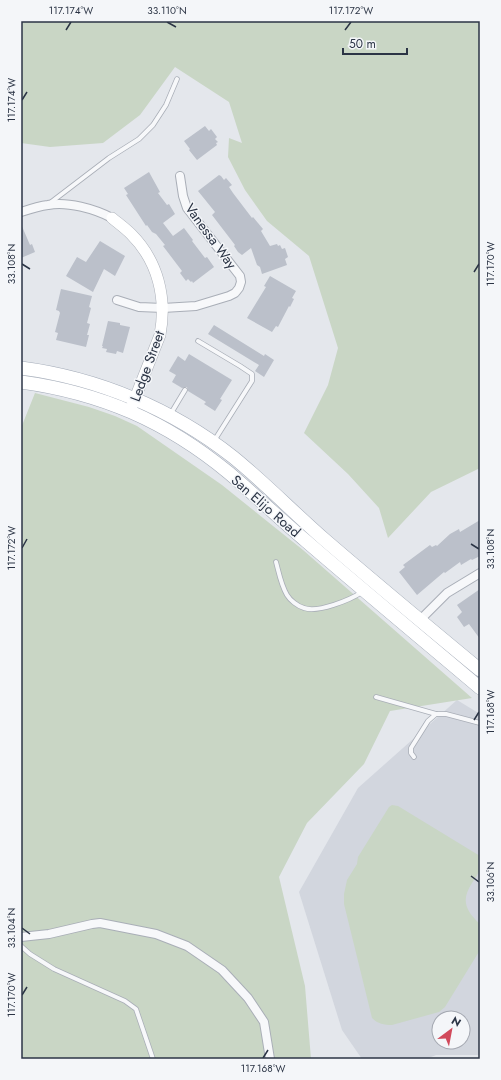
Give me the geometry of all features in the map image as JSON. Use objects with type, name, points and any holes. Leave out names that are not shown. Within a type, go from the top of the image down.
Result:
[{"type":"main road","name":"San Elijo Road","points":[[21,368],[42,371],[87,382],[133,405],[168,431],[197,449],[228,472],[480,688]]},
{"type":"main road","name":"San Elijo Road","points":[[21,382],[52,386],[133,405],[169,416],[213,443],[233,457],[324,539],[480,670]]},
{"type":"main road","points":[[168,431],[174,429],[180,430],[205,445],[213,443]]},
{"type":"street","name":"Vanessa Way","points":[[117,300],[139,307],[163,308],[196,306],[229,296],[235,293],[239,288],[240,276],[187,208],[183,196],[180,176]]},
{"type":"street","name":"Ledge Street","points":[[21,212],[50,204],[88,208],[100,212],[112,218],[130,234],[149,256],[156,271],[161,291],[163,308],[162,323],[160,335],[133,405]]},
{"type":"street","points":[[420,620],[447,593],[480,572]]},
{"type":"street","points":[[21,937],[48,934],[100,923],[156,934],[188,946],[222,970],[248,998],[264,1022],[270,1059]]},
{"type":"lane","points":[[50,204],[109,158],[138,140],[153,125],[166,105],[177,79]]},
{"type":"lane","points":[[198,341],[252,374],[252,380],[213,443]]},
{"type":"lane","points":[[169,416],[185,390]]},
{"type":"lane","points":[[276,562],[287,595],[297,605],[304,609],[330,606],[351,599],[364,590]]},
{"type":"lane","points":[[278,570],[284,569]]},
{"type":"lane","points":[[376,698],[436,714],[446,714],[480,723]]},
{"type":"lane","points":[[414,757],[411,753],[411,748],[428,721],[436,714]]},
{"type":"lane","points":[[21,946],[30,954],[54,969],[125,1001],[136,1009],[153,1059]]},
{"type":"shaded area","points":[[457,700],[480,714],[480,1055],[436,1055],[426,1059],[362,1059],[342,1030],[299,892],[358,788]]},
{"type":"green space","points":[[21,21],[480,21],[480,468],[431,492],[388,538],[379,508],[348,474],[304,433],[328,385],[338,348],[309,256],[267,221],[245,190],[228,157],[229,138],[242,143],[229,102],[175,67],[140,115],[103,143],[50,147],[21,143]]},
{"type":"green space","points":[[35,393],[89,407],[115,416],[137,426],[222,485],[303,550],[472,698],[390,711],[364,764],[307,823],[279,877],[305,986],[311,1059],[21,1059],[21,428]]},
{"type":"green space","points":[[392,805],[398,806],[480,856],[479,871],[466,895],[466,905],[471,914],[480,924],[480,950],[445,1007],[441,1010],[431,1010],[431,1014],[392,1025],[386,1025],[377,1022],[372,1018],[344,904],[344,894],[347,880],[357,864],[358,857],[389,807]]},
{"type":"building","points":[[205,126],[209,131],[211,129],[217,137],[215,139],[218,142],[216,143],[217,145],[197,160],[184,141]]},
{"type":"building","points":[[149,172],[160,192],[158,193],[167,205],[169,204],[175,214],[163,223],[173,236],[184,228],[205,258],[207,257],[214,267],[193,283],[188,279],[186,281],[180,273],[182,271],[163,246],[165,245],[147,225],[146,226],[126,195],[128,194],[124,188]]},
{"type":"building","points":[[219,175],[224,180],[226,178],[232,185],[229,187],[252,218],[253,217],[263,229],[261,231],[270,246],[277,244],[278,246],[280,245],[282,249],[285,248],[288,257],[285,259],[287,265],[262,274],[251,248],[242,255],[238,252],[234,246],[235,245],[212,215],[215,212],[198,191]]},
{"type":"building","points":[[21,224],[30,245],[32,244],[35,252],[21,258]]},
{"type":"building","points":[[100,241],[125,256],[115,276],[104,269],[93,292],[66,276],[77,257],[86,262]]},
{"type":"building","points":[[270,276],[296,291],[292,298],[294,299],[290,307],[289,306],[278,327],[276,326],[272,332],[247,318],[266,287],[264,286]]},
{"type":"building","points":[[61,289],[92,296],[89,307],[91,308],[87,323],[90,324],[86,347],[56,340],[58,333],[55,332],[60,313],[56,310]]},
{"type":"building","points":[[108,321],[120,323],[120,325],[130,327],[123,353],[117,351],[116,354],[106,352],[107,349],[102,348]]},
{"type":"building","points":[[214,325],[264,356],[265,354],[274,360],[264,377],[255,371],[259,365],[208,334]]},
{"type":"building","points":[[189,354],[232,380],[220,399],[222,400],[215,411],[204,404],[206,402],[188,391],[187,387],[182,388],[172,382],[176,375],[169,371],[178,356],[185,361]]},
{"type":"building","points":[[480,520],[480,556],[461,565],[460,562],[445,573],[444,572],[417,595],[399,572],[405,567],[403,565],[430,545],[432,547],[437,546],[450,534],[459,529],[460,532]]},
{"type":"building","points":[[480,589],[480,639],[469,624],[464,627],[457,617],[462,612],[457,605]]}]
